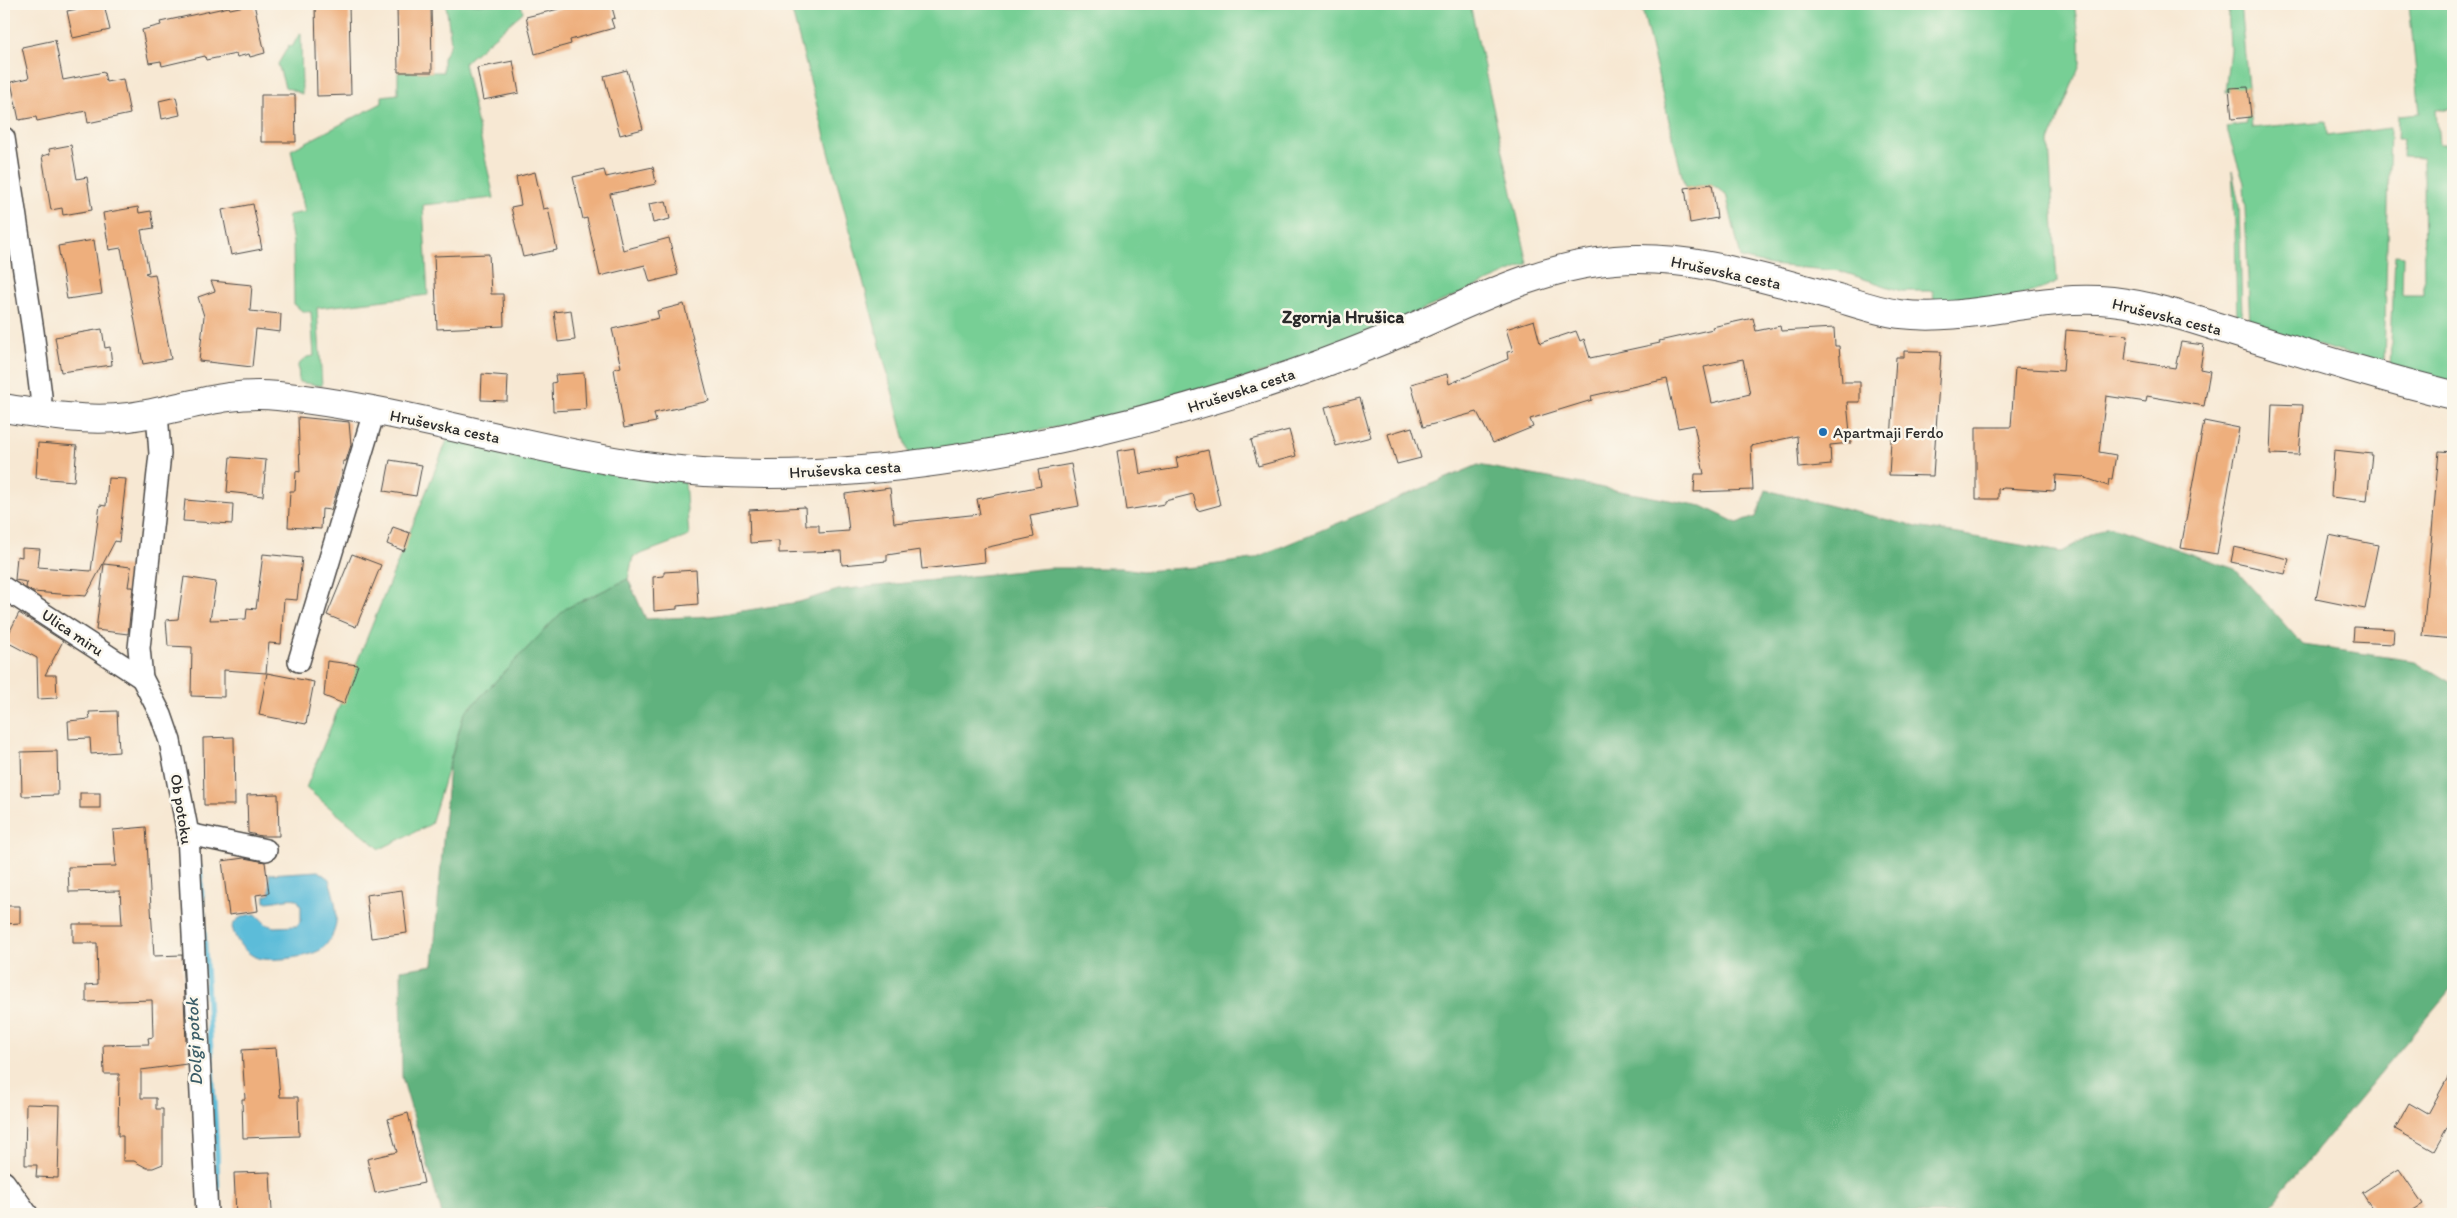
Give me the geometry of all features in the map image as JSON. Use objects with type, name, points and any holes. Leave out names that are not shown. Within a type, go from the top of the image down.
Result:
[{"type":"street","points":[[4,138],[33,331],[41,396],[40,414]]},
{"type":"street","name":"Hruševska cesta","points":[[4,408],[87,419],[113,418],[157,412],[209,399],[270,395],[326,402],[601,459],[666,469],[746,473],[898,467],[1019,449],[1152,418],[1221,398],[1318,365],[1397,334],[1537,274],[1593,262],[1641,259],[1701,264],[1740,272],[1903,314],[1971,314],[2042,301],[2063,300],[2124,303],[2163,311],[2358,371],[2453,395]]},
{"type":"street","name":"Ob potoku","points":[[157,412],[160,454],[139,648],[142,678],[161,714],[170,742],[188,834],[207,1214]]},
{"type":"street","points":[[299,661],[374,412]]},
{"type":"street","name":"Ulica miru","points":[[4,588],[142,678]]},
{"type":"street","points":[[188,834],[266,850]]},
{"type":"street","points":[[4,1182],[27,1214]]},
{"type":"green space","points":[[446,4],[521,4],[523,12],[464,63],[494,198],[423,205],[428,295],[317,308],[322,386],[299,382],[298,365],[307,357],[314,356],[311,312],[302,311],[294,304],[293,243],[288,215],[305,212],[291,150],[382,103],[382,96],[398,94],[398,72],[443,72],[443,58],[451,43]]},
{"type":"green space","points":[[790,4],[1470,4],[1528,264],[1414,314],[1337,345],[1219,387],[1104,417],[909,455]]},
{"type":"green space","points":[[1641,4],[2074,4],[2080,40],[2080,64],[2049,143],[2057,282],[2045,288],[2015,296],[1934,303],[1933,291],[1901,291],[1840,271],[1770,265],[1741,258],[1726,194],[1711,184],[1685,188]]},
{"type":"green space","points":[[2228,4],[2240,4],[2252,128],[2326,121],[2327,136],[2390,128],[2384,364],[2250,326],[2244,183],[2226,127],[2247,124],[2244,90],[2225,92],[2230,49]]},
{"type":"green space","points":[[2409,4],[2453,4],[2453,108],[2436,110],[2439,144],[2453,144],[2453,382],[2390,367],[2395,255],[2403,256],[2402,295],[2424,295],[2423,158],[2402,157],[2403,139],[2397,139],[2398,115],[2420,113]]},
{"type":"green space","points":[[300,33],[302,94],[285,87],[278,64],[289,45],[292,47]]},
{"type":"green space","points":[[2232,170],[2239,205],[2242,317],[2237,322],[2235,224]]},
{"type":"green space","points":[[448,438],[685,481],[689,536],[633,557],[628,579],[565,609],[464,714],[431,824],[380,849],[306,788]]},
{"type":"green space","points":[[1478,465],[1702,506],[1737,523],[1756,517],[1766,490],[1917,527],[2061,552],[2108,526],[2235,569],[2303,645],[2415,661],[2453,684],[2453,986],[2263,1214],[442,1214],[402,1077],[401,970],[433,965],[449,766],[464,714],[565,609],[628,579],[646,619],[711,616],[799,602],[838,590],[1049,568],[1122,568],[1143,571],[1197,567],[1252,559]]},
{"type":"water","points":[[318,871],[329,879],[336,907],[335,929],[325,946],[310,954],[279,959],[261,959],[246,951],[235,937],[232,927],[241,917],[256,914],[266,924],[274,927],[297,926],[301,920],[301,906],[297,899],[265,902],[265,896],[270,894],[269,874]]},
{"type":"building","points":[[104,4],[110,30],[73,38],[67,11]]},
{"type":"building","points":[[254,4],[265,53],[250,57],[249,54],[237,57],[236,54],[206,60],[205,56],[162,66],[161,61],[149,63],[142,30],[161,25],[160,22],[229,7],[230,9]]},
{"type":"building","points":[[397,4],[431,4],[432,72],[398,72]]},
{"type":"building","points":[[579,4],[611,4],[615,18],[611,19],[614,28],[570,40],[571,44],[535,54],[526,17]]},
{"type":"building","points":[[315,5],[349,5],[351,95],[317,96]]},
{"type":"building","points":[[55,40],[63,80],[104,72],[106,82],[123,79],[130,114],[88,123],[86,111],[37,121],[36,117],[19,120],[11,82],[29,78],[22,47]]},
{"type":"building","points":[[513,61],[519,93],[483,100],[477,68]]},
{"type":"building","points":[[627,70],[643,129],[620,135],[604,76]]},
{"type":"building","points":[[2248,87],[2251,117],[2232,119],[2229,88]]},
{"type":"building","points":[[261,95],[295,95],[296,142],[261,142]]},
{"type":"building","points":[[176,97],[180,115],[162,119],[159,101]]},
{"type":"building","points":[[71,145],[77,179],[87,177],[92,210],[63,215],[62,208],[51,210],[42,156],[50,154],[49,149]]},
{"type":"building","points":[[653,167],[656,184],[610,194],[623,250],[669,238],[678,275],[650,282],[645,265],[600,276],[587,218],[583,219],[573,177],[604,170],[606,177]]},
{"type":"building","points":[[535,172],[543,209],[548,208],[557,250],[523,257],[511,207],[521,205],[516,177]]},
{"type":"building","points":[[1712,184],[1717,218],[1690,223],[1685,188]]},
{"type":"building","points":[[666,201],[670,219],[653,223],[649,204]]},
{"type":"building","points":[[253,204],[262,249],[231,255],[222,210]]},
{"type":"building","points":[[138,207],[139,213],[151,211],[154,228],[141,230],[149,272],[145,273],[149,275],[155,274],[171,359],[143,364],[121,248],[109,250],[103,213]]},
{"type":"building","points":[[94,240],[102,294],[67,299],[58,246]]},
{"type":"building","points":[[489,254],[491,294],[503,294],[504,326],[437,329],[434,256]]},
{"type":"building","points":[[211,281],[252,285],[250,311],[281,314],[280,332],[256,329],[252,367],[199,361],[204,316],[198,297],[215,291]]},
{"type":"building","points":[[684,304],[709,401],[654,413],[656,422],[624,428],[614,369],[621,367],[612,329],[659,318],[657,311]]},
{"type":"building","points":[[571,310],[575,340],[558,342],[554,312]]},
{"type":"building","points":[[1753,318],[1756,331],[1780,326],[1781,331],[1834,328],[1835,346],[1839,346],[1842,382],[1860,382],[1860,402],[1847,402],[1851,443],[1830,445],[1831,465],[1799,468],[1797,436],[1751,446],[1753,490],[1694,492],[1695,474],[1704,474],[1694,425],[1678,428],[1667,379],[1591,396],[1592,400],[1530,419],[1533,427],[1493,443],[1477,412],[1423,427],[1411,384],[1447,374],[1449,384],[1508,359],[1507,352],[1513,351],[1506,329],[1534,320],[1540,343],[1576,331],[1580,341],[1584,339],[1590,358],[1660,343],[1659,341],[1713,329],[1712,327]],"holes":[[[1743,359],[1750,394],[1712,403],[1704,367]]]},
{"type":"building","points":[[102,329],[105,348],[110,347],[112,365],[61,372],[55,337]]},
{"type":"building","points":[[2066,330],[2128,335],[2125,360],[2175,368],[2181,342],[2204,345],[2200,369],[2210,371],[2204,406],[2147,396],[2146,402],[2106,396],[2099,452],[2116,455],[2112,479],[2109,479],[2108,486],[2083,477],[2056,475],[2055,491],[2004,488],[1998,489],[1998,499],[1976,499],[1976,427],[2011,427],[2015,368],[2063,371]]},
{"type":"building","points":[[1904,351],[1941,352],[1933,476],[1889,475],[1896,357],[1904,357]]},
{"type":"building","points":[[584,373],[586,409],[553,411],[552,383],[556,382],[555,375]]},
{"type":"building","points":[[482,374],[508,376],[507,401],[481,400]]},
{"type":"building","points":[[1360,398],[1371,437],[1336,446],[1325,407]]},
{"type":"building","points":[[2272,404],[2303,405],[2299,455],[2270,454]]},
{"type":"building","points":[[298,417],[349,422],[351,445],[346,461],[343,461],[342,474],[331,510],[322,509],[321,529],[288,527],[290,491],[295,491],[296,471],[300,472]]},
{"type":"building","points":[[2204,421],[2239,428],[2217,554],[2181,548]]},
{"type":"building","points":[[1412,427],[1421,458],[1397,464],[1388,434]]},
{"type":"building","points":[[1289,430],[1296,456],[1258,466],[1251,440]]},
{"type":"building","points":[[38,443],[77,446],[74,481],[36,478]]},
{"type":"building","points":[[1136,448],[1140,474],[1178,468],[1176,458],[1208,450],[1220,505],[1198,511],[1193,494],[1165,501],[1165,504],[1126,510],[1117,451]]},
{"type":"building","points":[[2334,450],[2372,454],[2367,501],[2331,497]]},
{"type":"building","points":[[2439,451],[2453,452],[2453,639],[2423,636]]},
{"type":"building","points":[[230,457],[266,460],[263,496],[227,492]]},
{"type":"building","points":[[390,460],[422,465],[416,496],[384,491]]},
{"type":"building","points":[[1071,464],[1079,506],[1030,515],[1034,537],[984,548],[985,562],[922,569],[920,550],[887,555],[887,561],[842,565],[841,551],[779,553],[779,541],[750,543],[749,510],[805,507],[806,525],[819,525],[819,533],[849,531],[845,494],[890,488],[894,523],[980,514],[977,499],[1041,486],[1038,470]]},
{"type":"building","points":[[108,478],[126,479],[119,542],[115,541],[86,596],[33,592],[26,588],[27,582],[15,580],[17,556],[22,557],[22,548],[40,549],[38,567],[91,571],[100,505],[106,506]]},
{"type":"building","points":[[185,500],[233,504],[232,524],[183,521]]},
{"type":"building","points":[[393,527],[410,533],[404,551],[387,544]]},
{"type":"building","points":[[2329,535],[2378,545],[2365,609],[2316,599]]},
{"type":"building","points":[[2234,547],[2289,559],[2285,574],[2231,562]]},
{"type":"building","points":[[263,554],[302,558],[297,600],[284,599],[281,644],[269,643],[266,673],[224,670],[224,697],[191,696],[192,647],[168,646],[166,620],[178,619],[184,577],[216,582],[210,620],[246,619],[247,608],[256,609]]},
{"type":"building","points":[[352,554],[381,565],[356,627],[327,615]]},
{"type":"building","points":[[104,564],[131,567],[128,587],[133,587],[128,634],[96,630]]},
{"type":"building","points":[[696,570],[698,604],[677,606],[677,609],[654,611],[653,577],[664,576],[664,572]]},
{"type":"building","points":[[19,613],[63,641],[45,675],[56,675],[57,698],[38,699],[37,658],[5,641]]},
{"type":"building","points":[[2354,627],[2394,629],[2393,644],[2353,642]]},
{"type":"building","points":[[327,661],[358,665],[344,704],[324,696]]},
{"type":"building","points":[[267,673],[314,682],[306,724],[259,715]]},
{"type":"building","points":[[117,711],[119,752],[91,754],[90,738],[69,739],[68,721],[90,719],[89,712]]},
{"type":"building","points":[[234,737],[235,805],[204,805],[203,738]]},
{"type":"building","points":[[57,751],[58,795],[22,796],[21,752]]},
{"type":"building","points":[[80,793],[100,793],[100,808],[80,808]]},
{"type":"building","points":[[278,794],[279,836],[261,836],[248,833],[247,795]]},
{"type":"building","points":[[146,827],[154,956],[182,955],[187,1064],[141,1070],[141,1098],[156,1098],[156,1109],[163,1109],[163,1164],[153,1168],[147,1168],[134,1161],[123,1161],[123,1136],[118,1136],[119,1074],[104,1074],[103,1045],[149,1044],[148,1038],[153,1037],[152,1000],[86,1002],[86,985],[98,984],[97,943],[73,943],[73,924],[122,924],[120,891],[69,892],[68,867],[116,866],[113,830]]},
{"type":"building","points":[[244,858],[265,862],[269,893],[256,895],[258,911],[229,915],[222,861]]},
{"type":"building","points":[[402,890],[407,933],[371,938],[366,895]]},
{"type":"building","points":[[4,906],[20,906],[20,923],[4,924]]},
{"type":"building","points":[[276,1048],[280,1097],[298,1097],[299,1136],[243,1138],[242,1099],[245,1099],[242,1050]]},
{"type":"building","points":[[2453,1068],[2453,1117],[2434,1151],[2395,1129],[2409,1103],[2428,1114]]},
{"type":"building","points":[[26,1104],[60,1105],[58,1178],[36,1177],[37,1165],[25,1165]]},
{"type":"building","points":[[408,1113],[424,1183],[375,1193],[367,1159],[397,1152],[388,1119]]},
{"type":"building","points":[[2399,1169],[2423,1204],[2407,1214],[2376,1214],[2362,1193]]},
{"type":"building","points":[[270,1172],[272,1212],[236,1214],[234,1173]]},
{"type":"waterway","name":"Dolgi potok","points":[[200,868],[217,1156],[218,1214]]},
{"type":"place","name":"Apartmaji Ferdo","points":[[1823,432]]},
{"type":"district","name":"Zgornja Hrušica","points":[[1343,317]]}]
